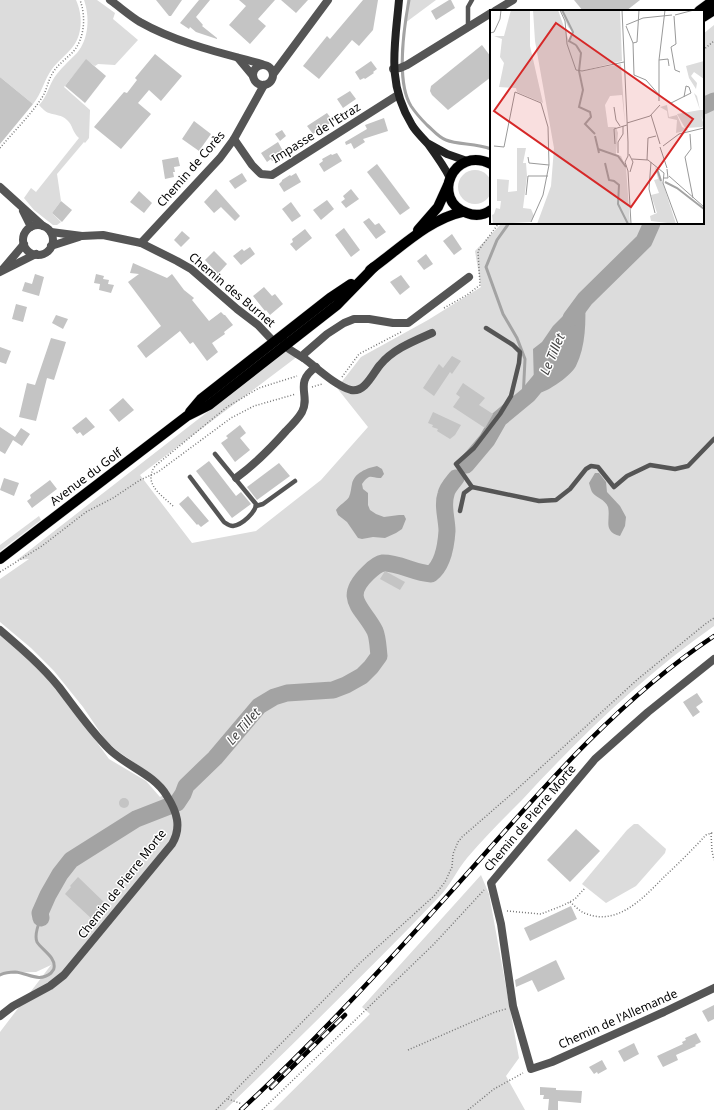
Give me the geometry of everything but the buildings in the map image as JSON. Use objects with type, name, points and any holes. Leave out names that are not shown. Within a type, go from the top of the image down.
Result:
[{"type":"main road","points":[[399,0],[394,52],[400,67],[398,95],[407,117],[413,127],[443,164],[449,182],[449,193],[456,207],[462,212],[471,215],[479,215],[490,210]]},
{"type":"main road","points":[[397,24],[404,0]]},
{"type":"main road","points":[[700,10],[714,0]]},
{"type":"main road","points":[[704,16],[714,10]]},
{"type":"main road","points":[[427,143],[448,154],[467,161]]},
{"type":"main road","points":[[402,245],[438,207],[454,171],[460,165],[467,161],[475,160],[488,162]]},
{"type":"main road","points":[[187,416],[201,399],[330,298],[402,245],[445,217],[462,212]]},
{"type":"main road","points":[[187,416],[209,405],[337,305],[374,267]]},
{"type":"main road","name":"Avenue du Golf","points":[[0,559],[187,416]]},
{"type":"street","points":[[110,0],[139,21],[157,31],[201,47],[263,64],[270,67],[274,73]]},
{"type":"street","points":[[237,58],[254,79],[264,85],[271,83],[274,73],[328,0]]},
{"type":"street","points":[[498,9],[513,0]]},
{"type":"street","points":[[400,67],[490,14]]},
{"type":"street","points":[[254,79],[256,67],[286,56]]},
{"type":"street","name":"Chemin de Corès","points":[[253,106],[254,79]]},
{"type":"street","name":"Chemin de Corès","points":[[141,243],[220,158],[234,139],[264,85]]},
{"type":"street","name":"Impasse de l'Etraz","points":[[234,139],[252,165],[261,174],[272,175],[398,95]]},
{"type":"street","points":[[0,187],[51,232],[53,239],[51,246],[45,253],[36,254],[0,274]]},
{"type":"street","points":[[18,203],[31,227]]},
{"type":"street","points":[[36,254],[28,251],[24,244],[24,235],[31,227],[39,225],[43,226]]},
{"type":"street","name":"Chemin des Burnet","points":[[51,232],[82,236],[103,235],[141,243],[177,260],[191,269],[238,310],[258,325],[274,342]]},
{"type":"street","name":"Chemin des Burnet","points":[[51,246],[82,236]]},
{"type":"street","points":[[0,274],[24,244]]},
{"type":"street","points":[[304,358],[304,354],[326,334],[349,321],[369,318],[393,323],[408,323],[469,277]]},
{"type":"street","points":[[290,329],[283,342],[285,345],[304,358],[312,370],[334,380],[348,389],[353,390],[360,389],[366,384],[379,365],[389,356],[404,346],[432,333]]},
{"type":"street","points":[[236,478],[264,455],[298,418],[304,408],[304,379],[312,370]]},
{"type":"street","name":"Chemin de Pierre Morte","points":[[0,630],[24,650],[50,676],[85,722],[109,749],[149,777],[166,794],[177,817],[178,831],[172,844],[71,968],[50,986],[13,1006],[0,1016]]},
{"type":"street","name":"Chemin de Pierre Morte","points":[[531,1068],[513,1006],[501,924],[491,883],[595,759],[648,712],[714,659]]},
{"type":"street","name":"Chemin de l'Allemande","points":[[531,1068],[552,1062],[714,988]]},
{"type":"lane","points":[[468,27],[468,7],[472,0]]},
{"type":"lane","points":[[498,9],[505,0]]},
{"type":"lane","points":[[486,328],[513,345],[520,352],[519,363],[511,396],[500,414],[474,448],[456,464],[472,487],[539,502],[556,500],[570,489],[586,469],[591,466],[598,467],[614,487],[628,476],[650,465],[675,469],[688,466],[714,439]]},
{"type":"lane","points":[[190,477],[224,522],[228,525],[234,526],[242,522],[254,512],[256,506],[254,500],[216,454]]},
{"type":"lane","points":[[256,506],[263,504],[295,481]]},
{"type":"lane","points":[[460,511],[464,493],[472,487]]},
{"type":"path","points":[[0,148],[40,100],[54,71],[78,45],[84,22],[80,0]]},
{"type":"path","points":[[704,49],[714,41]]},
{"type":"path","points":[[443,308],[467,295],[480,285],[478,251],[498,224]]},
{"type":"path","points":[[0,572],[42,546],[86,512],[113,498],[140,480],[158,472],[231,418],[254,406],[289,396],[334,380],[340,380],[359,354],[403,331]]},
{"type":"path","points":[[173,506],[152,484],[150,476],[161,460],[227,407],[259,388],[312,370]]},
{"type":"path","points":[[216,1110],[362,962],[434,896],[445,882],[449,874],[452,867],[453,854],[462,837],[515,792],[638,679],[704,624],[714,618]]},
{"type":"path","points":[[570,902],[588,914],[601,916],[616,914],[640,902],[706,835],[714,832]]},
{"type":"path","points":[[711,833],[714,860]]},
{"type":"path","points":[[262,1110],[434,944],[491,883]]},
{"type":"path","points":[[498,911],[541,914],[570,902],[585,888]]},
{"type":"path","points":[[408,1050],[495,1012],[513,1006]]},
{"type":"path","points":[[468,1110],[494,1089],[531,1068]]},
{"type":"path","points":[[228,1098],[242,1104]]},
{"type":"shaded area","points":[[0,0],[76,0],[80,12],[80,32],[75,44],[52,69],[33,104],[0,77]]},
{"type":"shaded area","points":[[84,0],[97,0],[115,13],[113,19],[138,40],[115,65],[98,64],[95,66],[86,60],[64,87],[90,110],[89,138],[57,174],[61,201],[52,213],[61,222],[57,225],[53,225],[34,210],[24,198],[31,188],[36,192],[79,138],[65,118],[44,110],[39,105],[46,96],[54,78],[77,53],[84,41],[88,21]]},
{"type":"shaded area","points":[[407,0],[436,0],[405,23]]},
{"type":"shaded area","points":[[714,25],[714,626],[662,665],[590,730],[480,843],[463,863],[447,888],[439,897],[360,978],[225,1110],[0,1110],[0,1032],[51,965],[36,972],[0,973],[0,633],[52,680],[109,759],[146,781],[160,797],[169,792],[148,772],[106,741],[83,707],[54,671],[31,648],[0,622],[0,579],[29,559],[17,560],[286,351],[298,356],[140,475],[192,543],[256,531],[321,480],[368,427],[337,388],[361,357],[428,320],[481,287],[475,251],[501,224],[704,224],[704,33]]},
{"type":"shaded area","points":[[475,170],[484,173],[489,178],[490,193],[487,199],[475,204],[463,199],[458,187],[463,175]]},
{"type":"shaded area","points":[[39,516],[41,520],[0,551],[0,545]]},
{"type":"shaded area","points":[[634,824],[638,824],[666,849],[665,853],[636,886],[606,903],[582,884],[627,830]]},
{"type":"shaded area","points":[[481,875],[489,894],[519,1058],[506,1076],[525,1110],[273,1110],[370,1014],[362,1007]]},
{"type":"water","points":[[580,299],[585,299],[584,342],[576,366],[567,376],[550,388],[542,392],[528,395],[534,385],[533,349],[542,342],[553,326]]},
{"type":"water","points":[[377,466],[382,469],[384,474],[381,478],[369,477],[362,484],[363,489],[368,493],[368,505],[370,510],[384,517],[404,515],[406,519],[402,529],[385,538],[373,537],[362,539],[358,538],[347,522],[338,515],[336,510],[349,497],[355,477],[369,468]]},
{"type":"water","points":[[595,473],[599,473],[606,482],[607,492],[620,506],[626,517],[625,526],[620,536],[614,534],[609,528],[609,512],[607,504],[592,491],[589,483]]},
{"type":"waterway","points":[[409,0],[403,39],[402,69],[406,96],[411,106],[418,116],[443,139],[451,142],[490,149]]},
{"type":"waterway","name":"Le Tillet","points":[[704,106],[714,101]]},
{"type":"waterway","points":[[508,224],[497,240],[486,267],[503,314],[517,338],[525,359],[523,400]]},
{"type":"waterway","name":"Le Tillet","points":[[571,318],[585,299],[644,241],[652,224]]},
{"type":"waterway","name":"Le Tillet","points":[[466,465],[487,440],[499,419],[528,395],[543,377]]},
{"type":"waterway","name":"Le Tillet","points":[[41,918],[40,913],[48,895],[60,874],[71,860],[136,819],[177,803],[186,786],[215,758],[259,706],[274,697],[287,693],[333,690],[362,676],[371,667],[379,656],[377,637],[375,631],[357,603],[355,596],[356,590],[360,582],[370,571],[383,563],[389,563],[431,574],[435,570],[441,560],[446,543],[447,531],[445,499],[450,485],[456,478]]},
{"type":"waterway","name":"Le Tillet","points":[[0,975],[15,972],[33,977],[42,977],[47,976],[54,969],[53,960],[39,945],[36,939],[41,918]]},
{"type":"railway","points":[[241,1110],[331,1022],[586,743],[648,686],[680,660],[714,636]]},
{"type":"railway","points":[[271,1088],[345,1015]]}]
